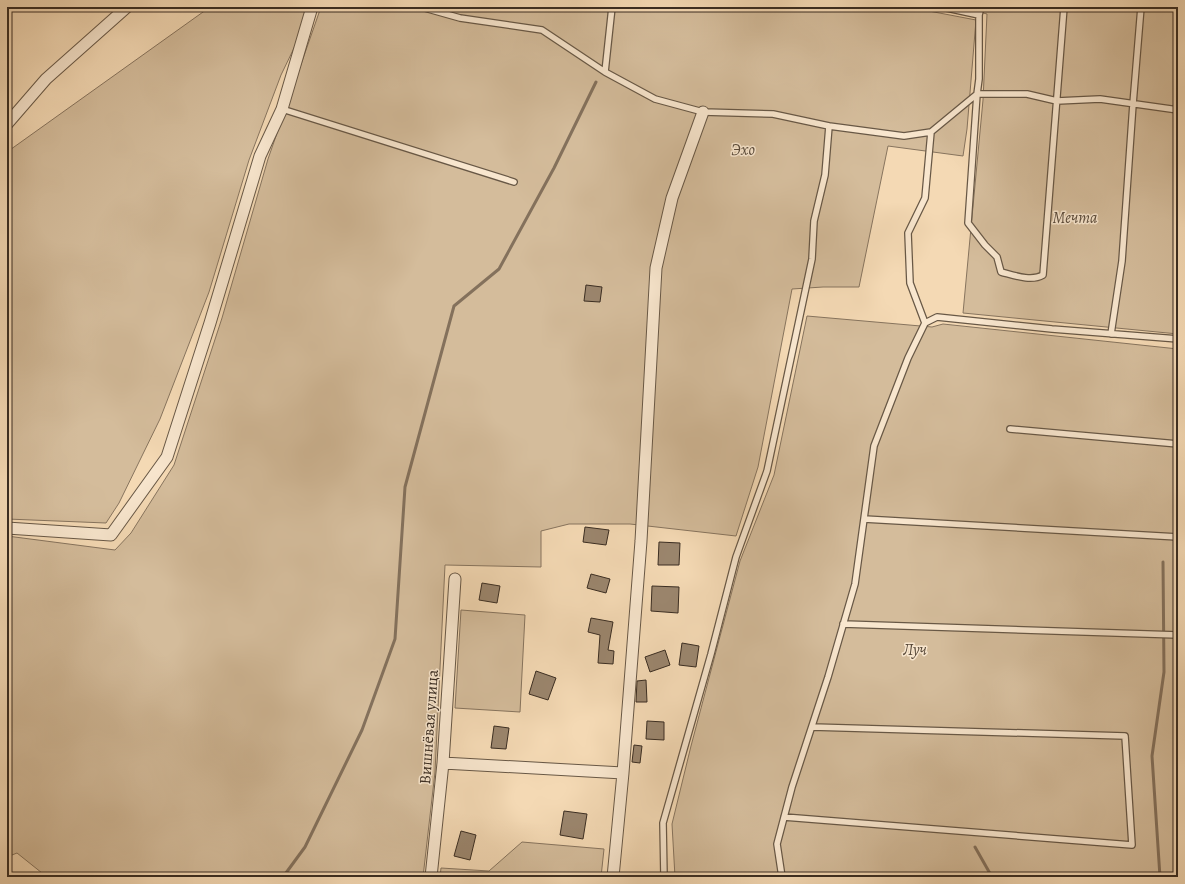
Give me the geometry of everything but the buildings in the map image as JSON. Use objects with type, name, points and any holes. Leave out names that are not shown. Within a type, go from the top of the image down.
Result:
[{"type":"street","points":[[7,124],[46,79],[127,7]]},
{"type":"street","points":[[7,528],[111,535],[167,457],[210,322],[260,156],[282,109],[312,7]]},
{"type":"street","points":[[613,877],[623,773],[641,541],[656,268],[672,198],[703,112]]},
{"type":"street","name":"Вишнёвая улица","points":[[431,877],[443,763],[455,579]]},
{"type":"street","points":[[443,763],[623,773]]},
{"type":"lane","points":[[421,7],[460,18],[542,30],[605,72],[655,99],[703,112],[773,114],[829,126],[904,136],[931,132],[977,94],[1027,94],[1057,101],[1100,99],[1178,110]]},
{"type":"lane","points":[[605,72],[612,7]]},
{"type":"lane","points":[[942,7],[979,15]]},
{"type":"lane","points":[[981,7],[979,15],[979,79],[969,185],[968,223],[985,245],[997,257],[1001,272],[1020,277],[1038,278],[1043,275],[1064,7]]},
{"type":"lane","points":[[1111,334],[1122,261],[1141,7]]},
{"type":"lane","points":[[282,109],[514,182]]},
{"type":"lane","points":[[664,877],[663,823],[711,654],[736,557],[769,464],[812,259],[814,221],[825,175],[829,126]]},
{"type":"lane","points":[[925,323],[910,283],[908,233],[925,198],[931,132]]},
{"type":"lane","points":[[782,877],[777,844],[792,787],[828,677],[855,584],[874,446],[908,358],[925,323],[937,317],[1052,329],[1178,339]]},
{"type":"lane","points":[[1010,429],[1178,444]]},
{"type":"lane","points":[[864,519],[1178,537]]},
{"type":"lane","points":[[844,624],[1178,635]]},
{"type":"lane","points":[[784,817],[1132,845],[1125,736],[812,727]]},
{"type":"green space","points":[[210,7],[308,7],[295,46],[281,75],[249,160],[209,292],[160,419],[119,503],[106,523],[7,519],[7,152]]},
{"type":"green space","name":"Эхо","points":[[321,7],[908,7],[976,20],[967,129],[963,156],[888,146],[859,287],[792,289],[758,467],[736,536],[630,524],[569,524],[541,531],[541,567],[445,565],[435,772],[423,877],[47,877],[17,853],[7,857],[7,536],[115,550],[131,533],[174,465],[222,318],[268,159]]},
{"type":"green space","name":"Мечта","points":[[960,7],[1178,7],[1178,334],[963,313],[983,100],[987,14]]},
{"type":"green space","name":"Луч","points":[[807,316],[932,327],[943,324],[1178,349],[1178,877],[675,877],[672,824],[740,561],[774,475]]},
{"type":"green space","points":[[461,610],[525,615],[520,712],[455,708]]},
{"type":"green space","points":[[522,842],[604,849],[601,877],[440,877],[441,868],[489,871]]},
{"type":"waterway","points":[[283,877],[305,847],[362,730],[395,639],[405,487],[454,306],[499,269],[554,168],[596,82]]},
{"type":"waterway","points":[[1160,877],[1152,756],[1164,672],[1163,562]]},
{"type":"waterway","points":[[975,847],[992,877]]}]
